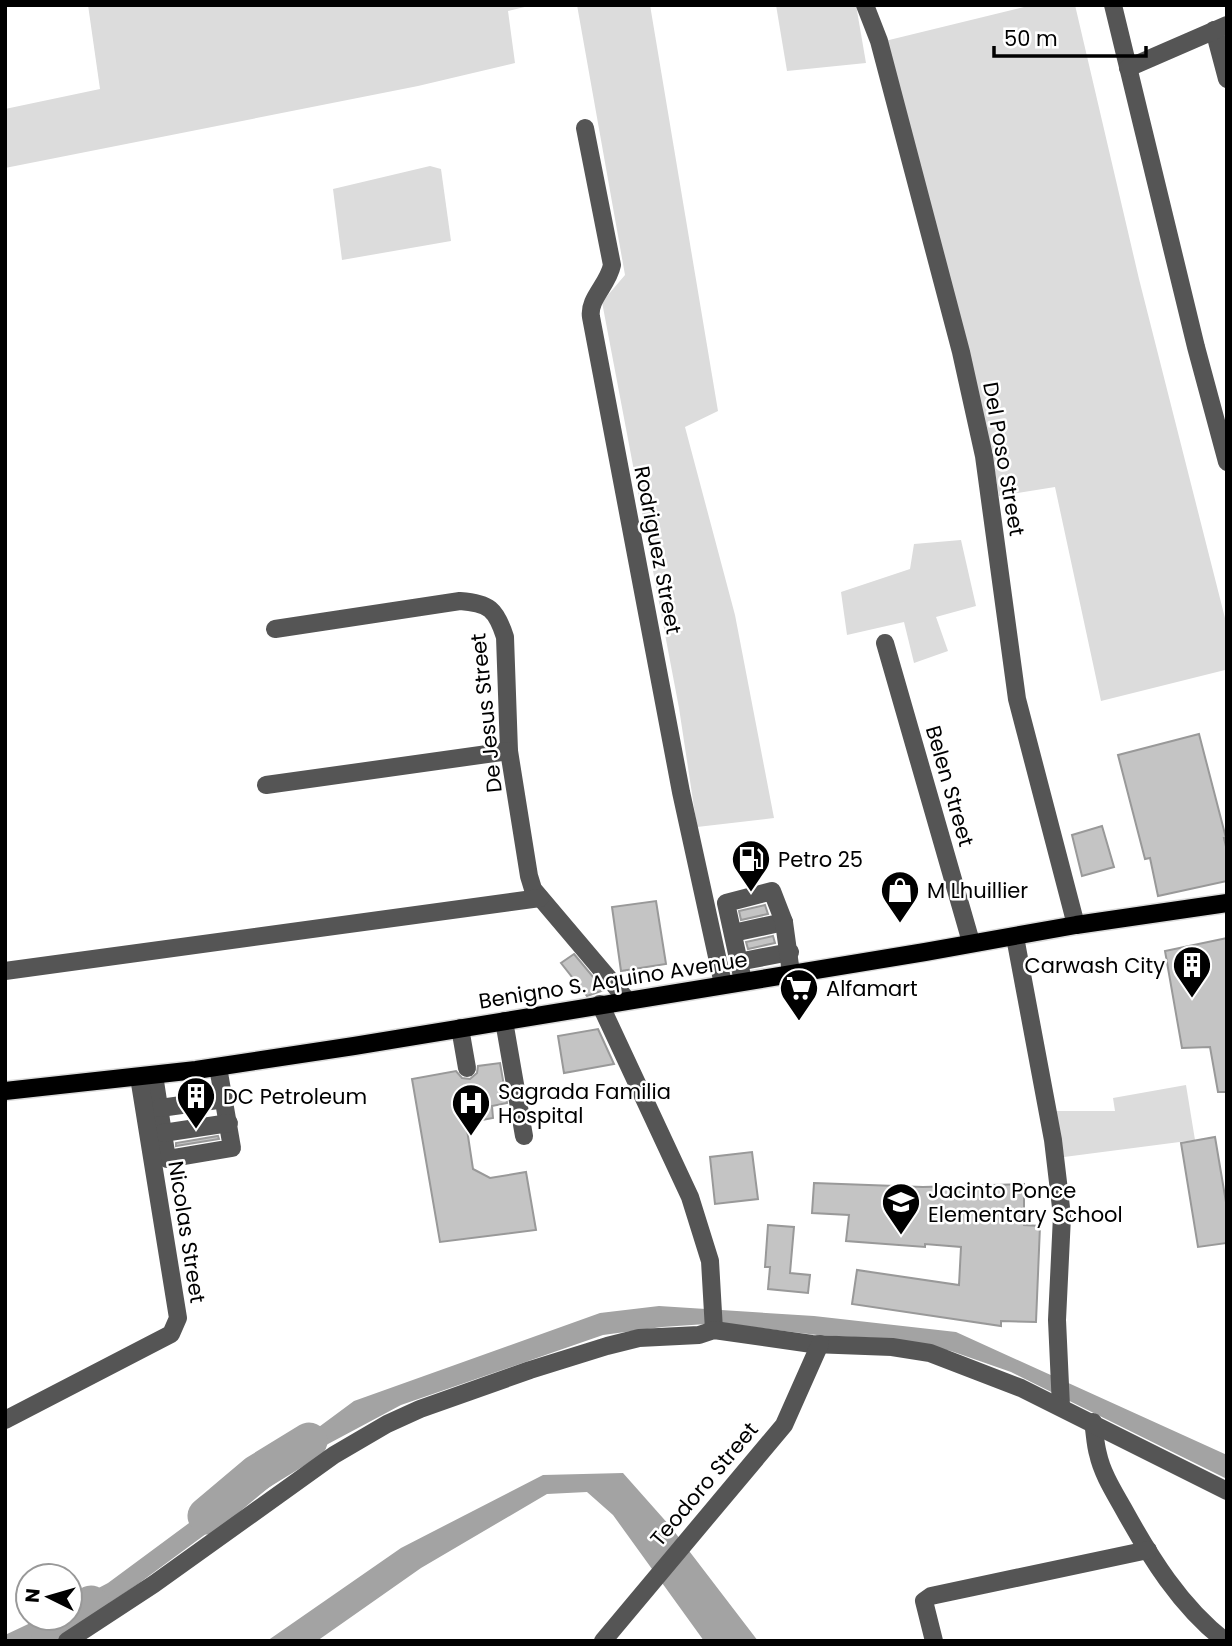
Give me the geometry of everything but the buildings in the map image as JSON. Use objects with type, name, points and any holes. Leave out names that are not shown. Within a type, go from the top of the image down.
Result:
[{"type":"main road","name":"Benigno S. Aquino Avenue","points":[[5,1091],[218,1067],[925,952],[971,942],[1227,903]]},
{"type":"street","name":"Del Poso Street","points":[[866,5],[879,41],[961,352],[984,456],[1017,699],[1076,925]]},
{"type":"street","points":[[1113,5],[1225,451]]},
{"type":"street","points":[[1128,68],[1221,27],[1227,79]]},
{"type":"street","name":"Rodriguez Street","points":[[585,128],[612,265],[609,278],[590,309],[591,317],[681,793],[723,984]]},
{"type":"street","name":"De Jesus Street","points":[[275,629],[460,601],[478,602],[493,610],[505,637],[509,751],[533,889],[627,1000]]},
{"type":"street","name":"Belen Street","points":[[885,643],[971,942]]},
{"type":"street","points":[[266,785],[509,751]]},
{"type":"street","points":[[743,981],[726,903],[772,891],[784,922],[791,973]]},
{"type":"street","points":[[5,971],[540,898]]},
{"type":"street","points":[[733,933],[784,922]]},
{"type":"street","points":[[1015,937],[1053,1140],[1062,1216],[1057,1320],[1061,1407]]},
{"type":"street","points":[[738,962],[790,952]]},
{"type":"street","points":[[600,1004],[690,1197],[710,1261],[714,1330]]},
{"type":"street","points":[[504,1021],[524,1136]]},
{"type":"street","points":[[460,1028],[467,1069]]},
{"type":"street","points":[[147,1076],[160,1108],[167,1159],[232,1148],[218,1067]]},
{"type":"street","name":"Nicolas Street","points":[[5,1420],[171,1334],[178,1318],[147,1076]]},
{"type":"street","points":[[160,1108],[225,1099]]},
{"type":"street","points":[[163,1133],[229,1123]]},
{"type":"street","points":[[67,1641],[155,1584],[334,1455],[387,1424],[420,1409],[530,1370],[639,1338],[699,1335],[714,1330],[820,1344],[892,1347],[930,1353],[1021,1388],[1227,1490]]},
{"type":"street","name":"Teodoro Street","points":[[603,1641],[784,1425],[820,1344]]},
{"type":"street","points":[[1093,1422],[1098,1456],[1113,1490],[1148,1550],[1175,1591],[1206,1625],[1225,1641]]},
{"type":"street","points":[[934,1641],[924,1601],[931,1597],[1148,1550]]},
{"type":"shaded area","points":[[88,5],[533,5],[508,11],[515,63],[418,86],[5,168],[5,109],[100,89]]},
{"type":"shaded area","points":[[577,5],[650,5],[718,411],[685,427],[735,615],[774,818],[697,827],[679,708],[602,302],[625,275]]},
{"type":"shaded area","points":[[776,5],[856,5],[866,63],[787,71]]},
{"type":"shaded area","points":[[1032,5],[1075,5],[1139,279],[1227,626],[1227,674],[1225,670],[1101,701],[1055,487],[999,496],[992,454],[885,41]]},
{"type":"shaded area","points":[[430,166],[441,169],[451,241],[342,260],[333,189]]},
{"type":"shaded area","points":[[961,540],[976,606],[936,617],[948,651],[914,663],[904,622],[847,635],[841,592],[910,569],[914,544]]},
{"type":"shaded area","points":[[1186,1085],[1195,1140],[1064,1157],[1056,1111],[1115,1111],[1113,1098]]},
{"type":"shaded area","points":[[659,1306],[814,1316],[956,1332],[1227,1455],[1227,1479],[1011,1372],[951,1351],[893,1339],[817,1335],[721,1323],[662,1327],[603,1335],[401,1405],[328,1444],[138,1584],[84,1620],[84,1596],[108,1583],[354,1401],[600,1313]]},
{"type":"shaded area","points":[[623,1473],[670,1526],[758,1641],[704,1641],[613,1515],[587,1492],[547,1494],[421,1568],[317,1641],[267,1641],[401,1548],[543,1475]]},
{"type":"shaded area","points":[[14,1631],[62,1632],[44,1641],[5,1641],[5,1635]]},
{"type":"waterway","points":[[206,1516],[257,1473],[309,1441]]},
{"type":"waterway","points":[[49,1641],[61,1625],[91,1604]]},
{"type":"place","name":"Petro 25","points":[[751,893]]},
{"type":"place","name":"M Lhuillier","points":[[900,924]]},
{"type":"place","name":"Carwash City","points":[[1192,999]]},
{"type":"place","name":"Alfamart","points":[[799,1022]]},
{"type":"place","name":"DC Petroleum","points":[[196,1130]]},
{"type":"place","name":"Sagrada Familia Hospital","points":[[471,1137]]},
{"type":"place","name":"Jacinto Ponce Elementary School","points":[[901,1236]]}]
